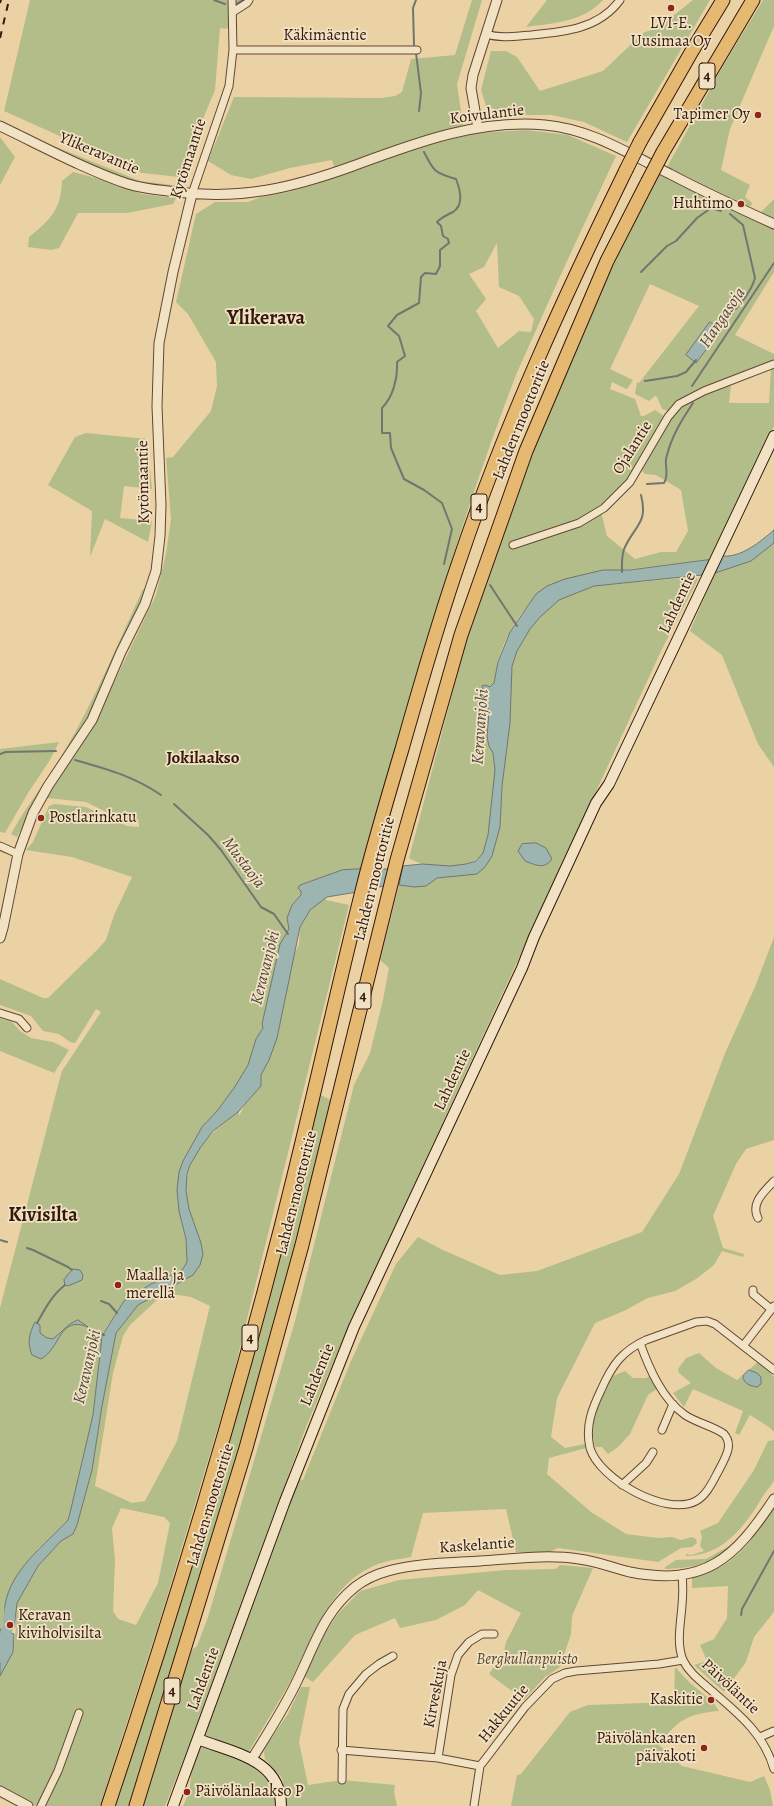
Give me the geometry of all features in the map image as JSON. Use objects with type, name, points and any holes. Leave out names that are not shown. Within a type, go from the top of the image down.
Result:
[{"type":"highway","name":"Lahden moottoritie","points":[[108,1806],[146,1694],[222,1442],[280,1229],[370,859],[438,626],[467,539],[503,442],[539,354],[586,252],[640,142],[723,0]]},
{"type":"highway","name":"Lahden moottoritie","points":[[136,1806],[230,1501],[292,1282],[389,890],[460,635],[523,458],[607,261],[663,152],[753,0]]},
{"type":"main road","name":"Lahdentie","points":[[173,1806],[285,1501],[348,1341],[522,968],[539,940],[596,803],[609,784],[774,436]]},
{"type":"main road","points":[[198,1739],[252,1759],[272,1774],[278,1785],[281,1806]]},
{"type":"street","name":"Kytömaantie","points":[[0,938],[7,913],[18,854],[37,806],[92,720],[121,652],[145,604],[156,571],[161,520],[157,406],[160,343],[173,272],[192,194],[199,169],[229,86],[233,50],[232,0]]},
{"type":"street","points":[[233,12],[249,0]]},
{"type":"street","points":[[478,128],[471,88],[473,75],[496,0]]},
{"type":"street","points":[[486,34],[504,37],[565,32],[580,28],[600,18],[620,0]]},
{"type":"street","name":"Käkimäentie","points":[[233,50],[417,50]]},
{"type":"street","name":"Koivulantie","points":[[192,194],[216,196],[243,194],[291,186],[329,175],[417,143],[478,128],[524,124],[544,125],[579,131],[621,148],[707,193],[774,224]]},
{"type":"street","name":"Ylikeravantie","points":[[0,126],[128,184],[152,190],[192,194]]},
{"type":"street","name":"Ojalantie","points":[[513,545],[579,523],[604,508],[630,482],[668,417],[679,404],[704,391],[774,364]]},
{"type":"street","points":[[0,846],[18,854]]},
{"type":"street","points":[[0,1013],[19,1019],[27,1028]]},
{"type":"street","points":[[758,1218],[755,1208],[759,1198],[774,1181]]},
{"type":"street","points":[[743,1346],[773,1308],[753,1294],[753,1290]]},
{"type":"street","points":[[640,1343],[654,1376],[673,1404],[686,1416],[719,1430],[728,1438],[730,1445],[707,1491],[697,1500],[682,1505],[662,1503],[622,1485],[606,1472],[596,1460],[590,1448],[588,1423],[590,1414],[606,1378],[622,1354],[640,1343],[702,1321],[715,1324],[774,1370]]},
{"type":"street","points":[[662,1430],[673,1404]]},
{"type":"street","points":[[622,1485],[646,1463],[653,1452]]},
{"type":"street","name":"Kaskelantie","points":[[252,1759],[298,1680],[321,1628],[328,1616],[342,1599],[357,1586],[370,1578],[388,1571],[444,1563],[567,1557],[591,1561],[631,1572],[661,1575],[700,1571],[726,1558],[752,1531],[774,1499]]},
{"type":"street","name":"Päivöläntie","points":[[682,1574],[682,1604],[679,1633],[683,1660],[695,1677],[739,1714],[760,1737],[774,1769]]},
{"type":"street","name":"Kirveskuja","points":[[438,1758],[452,1675],[458,1655],[469,1642],[482,1634],[494,1634]]},
{"type":"street","points":[[342,1780],[341,1750],[343,1709],[349,1694],[366,1674],[393,1656]]},
{"type":"street","name":"Hakkuutie","points":[[474,1806],[480,1766],[525,1707],[552,1679],[565,1673],[576,1671],[659,1664],[683,1660]]},
{"type":"street","points":[[41,1806],[58,1771],[79,1713]]},
{"type":"street","points":[[760,1737],[774,1731]]},
{"type":"street","points":[[341,1750],[359,1750],[438,1758],[480,1766]]},
{"type":"street","points":[[0,1791],[28,1806]]},
{"type":"green space","points":[[30,0],[242,0],[227,29],[220,28],[215,90],[179,177],[142,173],[4,111]]},
{"type":"green space","points":[[472,0],[482,0],[457,84],[463,125],[460,128],[413,139],[335,169],[332,160],[290,168],[251,179],[231,175],[208,161],[234,97],[381,98],[395,96],[402,92],[411,59],[455,55]]},
{"type":"green space","points":[[547,0],[603,0],[586,13],[577,17],[568,20],[526,27]]},
{"type":"green space","points":[[693,0],[710,0],[627,142],[584,122],[551,115],[510,115],[486,106],[481,90],[491,51],[506,51],[517,57],[540,91],[603,71],[643,33],[659,27]]},
{"type":"green space","points":[[763,0],[774,0],[774,26],[730,129],[721,170],[750,185],[745,197],[752,203],[751,206],[748,206],[667,167],[723,66]]},
{"type":"green space","points":[[526,130],[568,135],[616,156],[519,367],[493,436],[433,621],[363,870],[342,870],[300,885],[299,888],[301,895],[292,905],[287,918],[289,929],[280,944],[262,1024],[263,1028],[256,1039],[248,1065],[234,1088],[217,1111],[202,1127],[183,1161],[179,1211],[186,1239],[186,1264],[182,1270],[151,1284],[124,1301],[103,1333],[93,1415],[68,1520],[38,1549],[20,1573],[10,1590],[5,1605],[4,1624],[3,1623],[0,1631],[0,1308],[62,1071],[101,1012],[96,1009],[75,1043],[70,1042],[59,1034],[43,1031],[31,1016],[0,1005],[0,979],[43,998],[48,998],[106,940],[114,915],[132,877],[72,857],[26,850],[33,842],[49,806],[54,804],[86,807],[127,826],[139,827],[139,823],[122,820],[86,802],[47,798],[51,788],[94,724],[156,595],[166,554],[171,519],[166,458],[173,457],[211,411],[217,386],[216,362],[188,314],[176,302],[196,214],[215,202],[248,202],[261,197],[288,192],[313,185],[421,147],[477,133]],"holes":[[[497,243],[499,287],[519,296],[534,319],[531,332],[519,331],[498,348],[476,311],[486,299],[469,274],[484,267]]]},
{"type":"green space","points":[[0,137],[15,157],[0,185]]},
{"type":"green space","points":[[44,142],[140,181],[180,186],[181,188],[143,186],[119,178]]},
{"type":"green space","points":[[73,172],[100,179],[142,194],[176,198],[173,204],[127,213],[78,213],[59,248],[51,250],[28,247],[29,237],[43,225],[57,207],[62,181]]},
{"type":"green space","points":[[660,172],[774,227],[774,272],[735,335],[774,354],[774,360],[683,398],[668,411],[662,409],[657,397],[655,396],[649,401],[635,394],[637,382],[639,383],[699,306],[650,284],[610,369],[633,380],[626,389],[612,382],[610,389],[635,399],[641,416],[655,410],[665,417],[629,478],[600,508],[607,536],[635,559],[661,552],[676,552],[688,531],[681,490],[656,475],[645,474],[641,470],[659,436],[675,411],[685,402],[704,393],[731,384],[729,403],[769,403],[771,368],[774,366],[774,426],[709,560],[621,570],[608,575],[586,580],[565,582],[552,587],[541,594],[522,613],[514,624],[502,648],[493,685],[494,696],[487,705],[489,717],[487,737],[493,754],[495,776],[492,812],[486,847],[478,858],[472,862],[464,864],[455,866],[437,866],[419,863],[409,858],[469,630],[500,539],[580,337],[613,266]]},
{"type":"green space","points":[[774,199],[774,219],[760,213]]},
{"type":"green space","points":[[86,433],[147,439],[152,489],[124,486],[120,518],[152,521],[148,542],[105,519],[90,557],[92,511],[48,485],[75,437]]},
{"type":"green space","points":[[774,542],[774,767],[758,744],[722,655],[690,631],[715,573],[751,561]]},
{"type":"green space","points":[[694,577],[698,579],[662,649],[349,1325],[306,1427],[190,1744],[165,1806],[141,1806],[192,1650],[197,1646],[208,1617],[295,1321],[354,1085],[370,1053],[383,1000],[389,968],[380,960],[399,885],[415,887],[426,886],[437,878],[477,874],[492,856],[500,827],[502,786],[510,723],[511,653],[549,600],[594,586]]},
{"type":"green space","points":[[143,589],[145,590],[143,597],[108,679],[86,723],[35,803],[17,837],[11,834],[24,812],[59,761],[76,731],[106,671]]},
{"type":"green space","points":[[59,742],[50,760],[28,793],[5,833],[0,832],[0,749]]},
{"type":"green space","points":[[326,897],[326,900],[349,905],[231,1384],[160,1620],[100,1806],[36,1806],[0,1787],[0,1674],[13,1652],[17,1603],[38,1566],[61,1541],[73,1534],[77,1525],[92,1470],[116,1333],[138,1305],[176,1285],[203,1254],[199,1237],[189,1210],[186,1193],[187,1178],[191,1165],[205,1141],[239,1111],[239,1116],[244,1106],[261,1086],[261,1075],[277,1038],[293,957],[299,944],[300,927],[310,910]],"holes":[[[178,1295],[191,1297],[210,1306],[177,1441],[145,1501],[132,1503],[95,1486],[113,1373],[123,1336],[130,1325],[157,1300],[167,1296]],[[121,1508],[164,1517],[170,1523],[158,1583],[136,1625],[118,1619],[113,1611],[115,1560],[112,1528]]]},
{"type":"green space","points":[[774,937],[774,1140],[746,1149],[736,1164],[713,1216],[723,1248],[744,1254],[743,1257],[722,1251],[714,1265],[696,1279],[675,1291],[648,1298],[626,1310],[595,1323],[557,1398],[551,1437],[565,1448],[585,1444],[586,1448],[549,1458],[547,1474],[591,1512],[626,1534],[658,1538],[672,1537],[681,1540],[692,1537],[696,1539],[697,1543],[692,1547],[681,1548],[658,1562],[558,1548],[548,1553],[516,1552],[506,1509],[423,1513],[411,1557],[378,1564],[361,1573],[347,1584],[324,1613],[291,1680],[249,1751],[252,1759],[263,1766],[281,1806],[183,1806],[189,1793],[192,1767],[299,1479],[303,1480],[351,1361],[396,1264],[418,1237],[443,1250],[500,1275],[537,1271],[642,1232],[679,1174],[726,1051],[755,987]]},
{"type":"green space","points":[[0,1018],[12,1022],[20,1031],[31,1038],[53,1042],[69,1050],[54,1073],[0,1051]]},
{"type":"green space","points":[[318,1094],[333,1101],[244,1439],[130,1806],[114,1806]]},
{"type":"green space","points":[[699,1353],[716,1368],[737,1380],[759,1361],[774,1377],[774,1432],[750,1415],[739,1435],[735,1433],[743,1411],[693,1389],[684,1407],[673,1393],[691,1383],[679,1373],[678,1369],[686,1358]]},
{"type":"green space","points":[[625,1371],[633,1378],[646,1378],[650,1376],[658,1388],[648,1395],[630,1434],[618,1447],[608,1454],[602,1447],[595,1447],[593,1435],[594,1418],[602,1393],[613,1376]]},
{"type":"green space","points":[[774,1440],[774,1481],[749,1518],[732,1537],[722,1545],[699,1555],[686,1556],[686,1554],[691,1555],[704,1551],[700,1546],[702,1537],[700,1531],[718,1523],[754,1470],[768,1441]]},
{"type":"green space","points":[[765,1503],[768,1504],[763,1513],[743,1536],[725,1552],[708,1562],[699,1565],[665,1569],[665,1567],[676,1560],[706,1559],[731,1545],[745,1532]]},
{"type":"green space","points":[[774,1508],[774,1612],[754,1637],[746,1662],[724,1692],[694,1665],[707,1661],[700,1645],[714,1639],[727,1618],[728,1586],[692,1588],[692,1577],[719,1568],[730,1561],[757,1532]]},
{"type":"green space","name":"Bergkullanpuisto","points":[[560,1565],[593,1568],[572,1616],[571,1634],[560,1667],[545,1677],[524,1700],[489,1674],[504,1651],[506,1642],[521,1613],[478,1590],[465,1605],[436,1620],[400,1628],[395,1618],[355,1635],[313,1682],[305,1677],[322,1637],[338,1614],[360,1591],[399,1580],[506,1570],[556,1569]]},
{"type":"green space","points":[[675,1667],[689,1682],[713,1702],[719,1711],[699,1714],[684,1719],[672,1729],[659,1745],[682,1766],[750,1782],[764,1776],[770,1790],[773,1806],[511,1806],[517,1775],[521,1774],[570,1712],[588,1705],[674,1702]]},
{"type":"green space","points":[[301,1687],[310,1687],[299,1742],[308,1785],[342,1780],[395,1785],[394,1792],[397,1806],[287,1806],[282,1778],[265,1759],[264,1752],[267,1744],[288,1714]]},
{"type":"water","points":[[710,322],[721,330],[696,363],[686,355]]},
{"type":"water","points":[[774,530],[774,543],[751,561],[715,573],[722,556],[729,556],[743,552]]},
{"type":"water","points":[[709,560],[702,575],[594,586],[559,600],[540,617],[530,629],[517,651],[512,666],[510,723],[502,786],[500,827],[492,856],[485,867],[477,874],[437,878],[426,886],[415,887],[399,885],[403,866],[422,864],[450,866],[466,864],[476,861],[483,853],[488,835],[495,770],[493,753],[489,746],[487,737],[489,712],[482,686],[485,685],[490,687],[494,683],[498,662],[510,632],[536,594],[547,586],[565,579],[603,570],[629,570]]},
{"type":"water","points":[[536,843],[546,848],[552,859],[546,865],[540,866],[525,861],[518,851],[522,844]]},
{"type":"water","points":[[363,869],[357,892],[327,897],[310,910],[300,927],[277,1038],[269,1060],[261,1075],[261,1086],[238,1112],[213,1131],[200,1148],[190,1165],[187,1174],[186,1191],[189,1209],[201,1243],[203,1254],[200,1265],[193,1275],[138,1305],[116,1333],[92,1470],[77,1525],[73,1534],[61,1541],[38,1566],[17,1603],[14,1627],[4,1624],[5,1605],[8,1592],[14,1580],[30,1558],[68,1520],[93,1415],[102,1336],[124,1301],[151,1284],[182,1270],[186,1264],[186,1239],[179,1211],[177,1190],[179,1172],[183,1161],[202,1127],[217,1111],[234,1088],[248,1065],[256,1039],[263,1028],[262,1024],[280,944],[289,929],[287,918],[292,905],[301,895],[301,891],[298,888],[300,885],[342,870]]},
{"type":"water","points":[[377,869],[389,869],[385,886],[372,888]]},
{"type":"water","points":[[73,1269],[80,1270],[83,1275],[82,1280],[68,1286],[65,1285],[64,1280]]},
{"type":"water","points":[[78,1320],[88,1327],[78,1324],[71,1325],[61,1334],[48,1354],[41,1359],[32,1355],[29,1338],[35,1322],[40,1325],[40,1333],[47,1338],[53,1339],[70,1324]]},
{"type":"water","points":[[749,1370],[757,1373],[761,1377],[761,1384],[757,1387],[746,1383],[743,1379],[743,1376]]},
{"type":"water","points":[[1,1629],[14,1634],[13,1652],[0,1676],[0,1631]]},
{"type":"waterway","points":[[214,0],[225,4]]},
{"type":"waterway","points":[[238,3],[243,0]]},
{"type":"waterway","points":[[414,45],[413,8],[416,0]]},
{"type":"waterway","points":[[416,53],[421,93],[419,111]]},
{"type":"waterway","points":[[424,152],[430,164],[436,171],[456,179],[460,192],[460,201],[459,205],[453,212],[437,222],[441,226],[443,236],[448,239],[449,243],[440,250],[440,266],[436,274],[425,273],[421,277],[419,303],[397,315],[388,326],[399,336],[405,356],[397,362],[397,374],[394,387],[386,404],[382,408],[382,433],[390,433],[391,448],[404,479],[424,490],[442,503],[452,529],[444,564]]},
{"type":"waterway","points":[[641,272],[667,246],[676,241],[697,218],[711,208],[721,211]]},
{"type":"waterway","points":[[717,330],[744,299],[755,278],[743,225],[730,214]]},
{"type":"waterway","name":"Hangasoja","points":[[692,386],[774,263]]},
{"type":"waterway","points":[[645,381],[677,376],[686,372],[696,360]]},
{"type":"waterway","name":"Hangasoja","points":[[647,484],[664,483],[667,474],[666,459],[671,444],[693,403]]},
{"type":"waterway","name":"Hangasoja","points":[[622,572],[624,550],[642,518],[643,504],[641,495]]},
{"type":"waterway","points":[[490,585],[517,626]]},
{"type":"waterway","points":[[0,754],[6,752],[56,751]]},
{"type":"waterway","name":"Mustaoja","points":[[75,760],[130,778],[151,788],[161,795]]},
{"type":"waterway","name":"Mustaoja","points":[[174,804],[208,835],[221,850],[261,907],[274,914],[288,934]]},
{"type":"waterway","points":[[0,1240],[7,1242]]},
{"type":"waterway","points":[[27,1248],[72,1270]]},
{"type":"waterway","points":[[37,1323],[46,1307],[65,1285]]},
{"type":"waterway","points":[[101,1301],[109,1304],[117,1313]]},
{"type":"waterway","points":[[98,1332],[104,1335]]},
{"type":"waterway","points":[[741,1615],[742,1609],[774,1551]]},
{"type":"waterway","name":"Keravanjoki","points":[[0,1657],[9,1621],[10,1610]]},
{"type":"railway","points":[[0,38],[9,0]]},
{"type":"place","name":"LVI-E. Uusimaa Oy","points":[[671,8]]},
{"type":"place","name":"Tapimer Oy","points":[[758,115]]},
{"type":"place","name":"Huhtimo","points":[[741,204]]},
{"type":"place","name":"Postlarinkatu","points":[[41,818]]},
{"type":"place","name":"Maalla ja merellä","points":[[118,1285]]},
{"type":"place","name":"Keravan kiviholvisilta","points":[[10,1625]]},
{"type":"place","name":"Kaskitie","points":[[711,1700]]},
{"type":"place","name":"Päivölänkaaren päiväkoti","points":[[704,1748]]},
{"type":"place","name":"Päivölänlaakso P","points":[[187,1792]]},
{"type":"district","name":"Ylikerava","points":[[266,319]]},
{"type":"district","name":"Jokilaakso","points":[[203,759]]},
{"type":"district","name":"Kivisilta","points":[[43,1216]]}]
